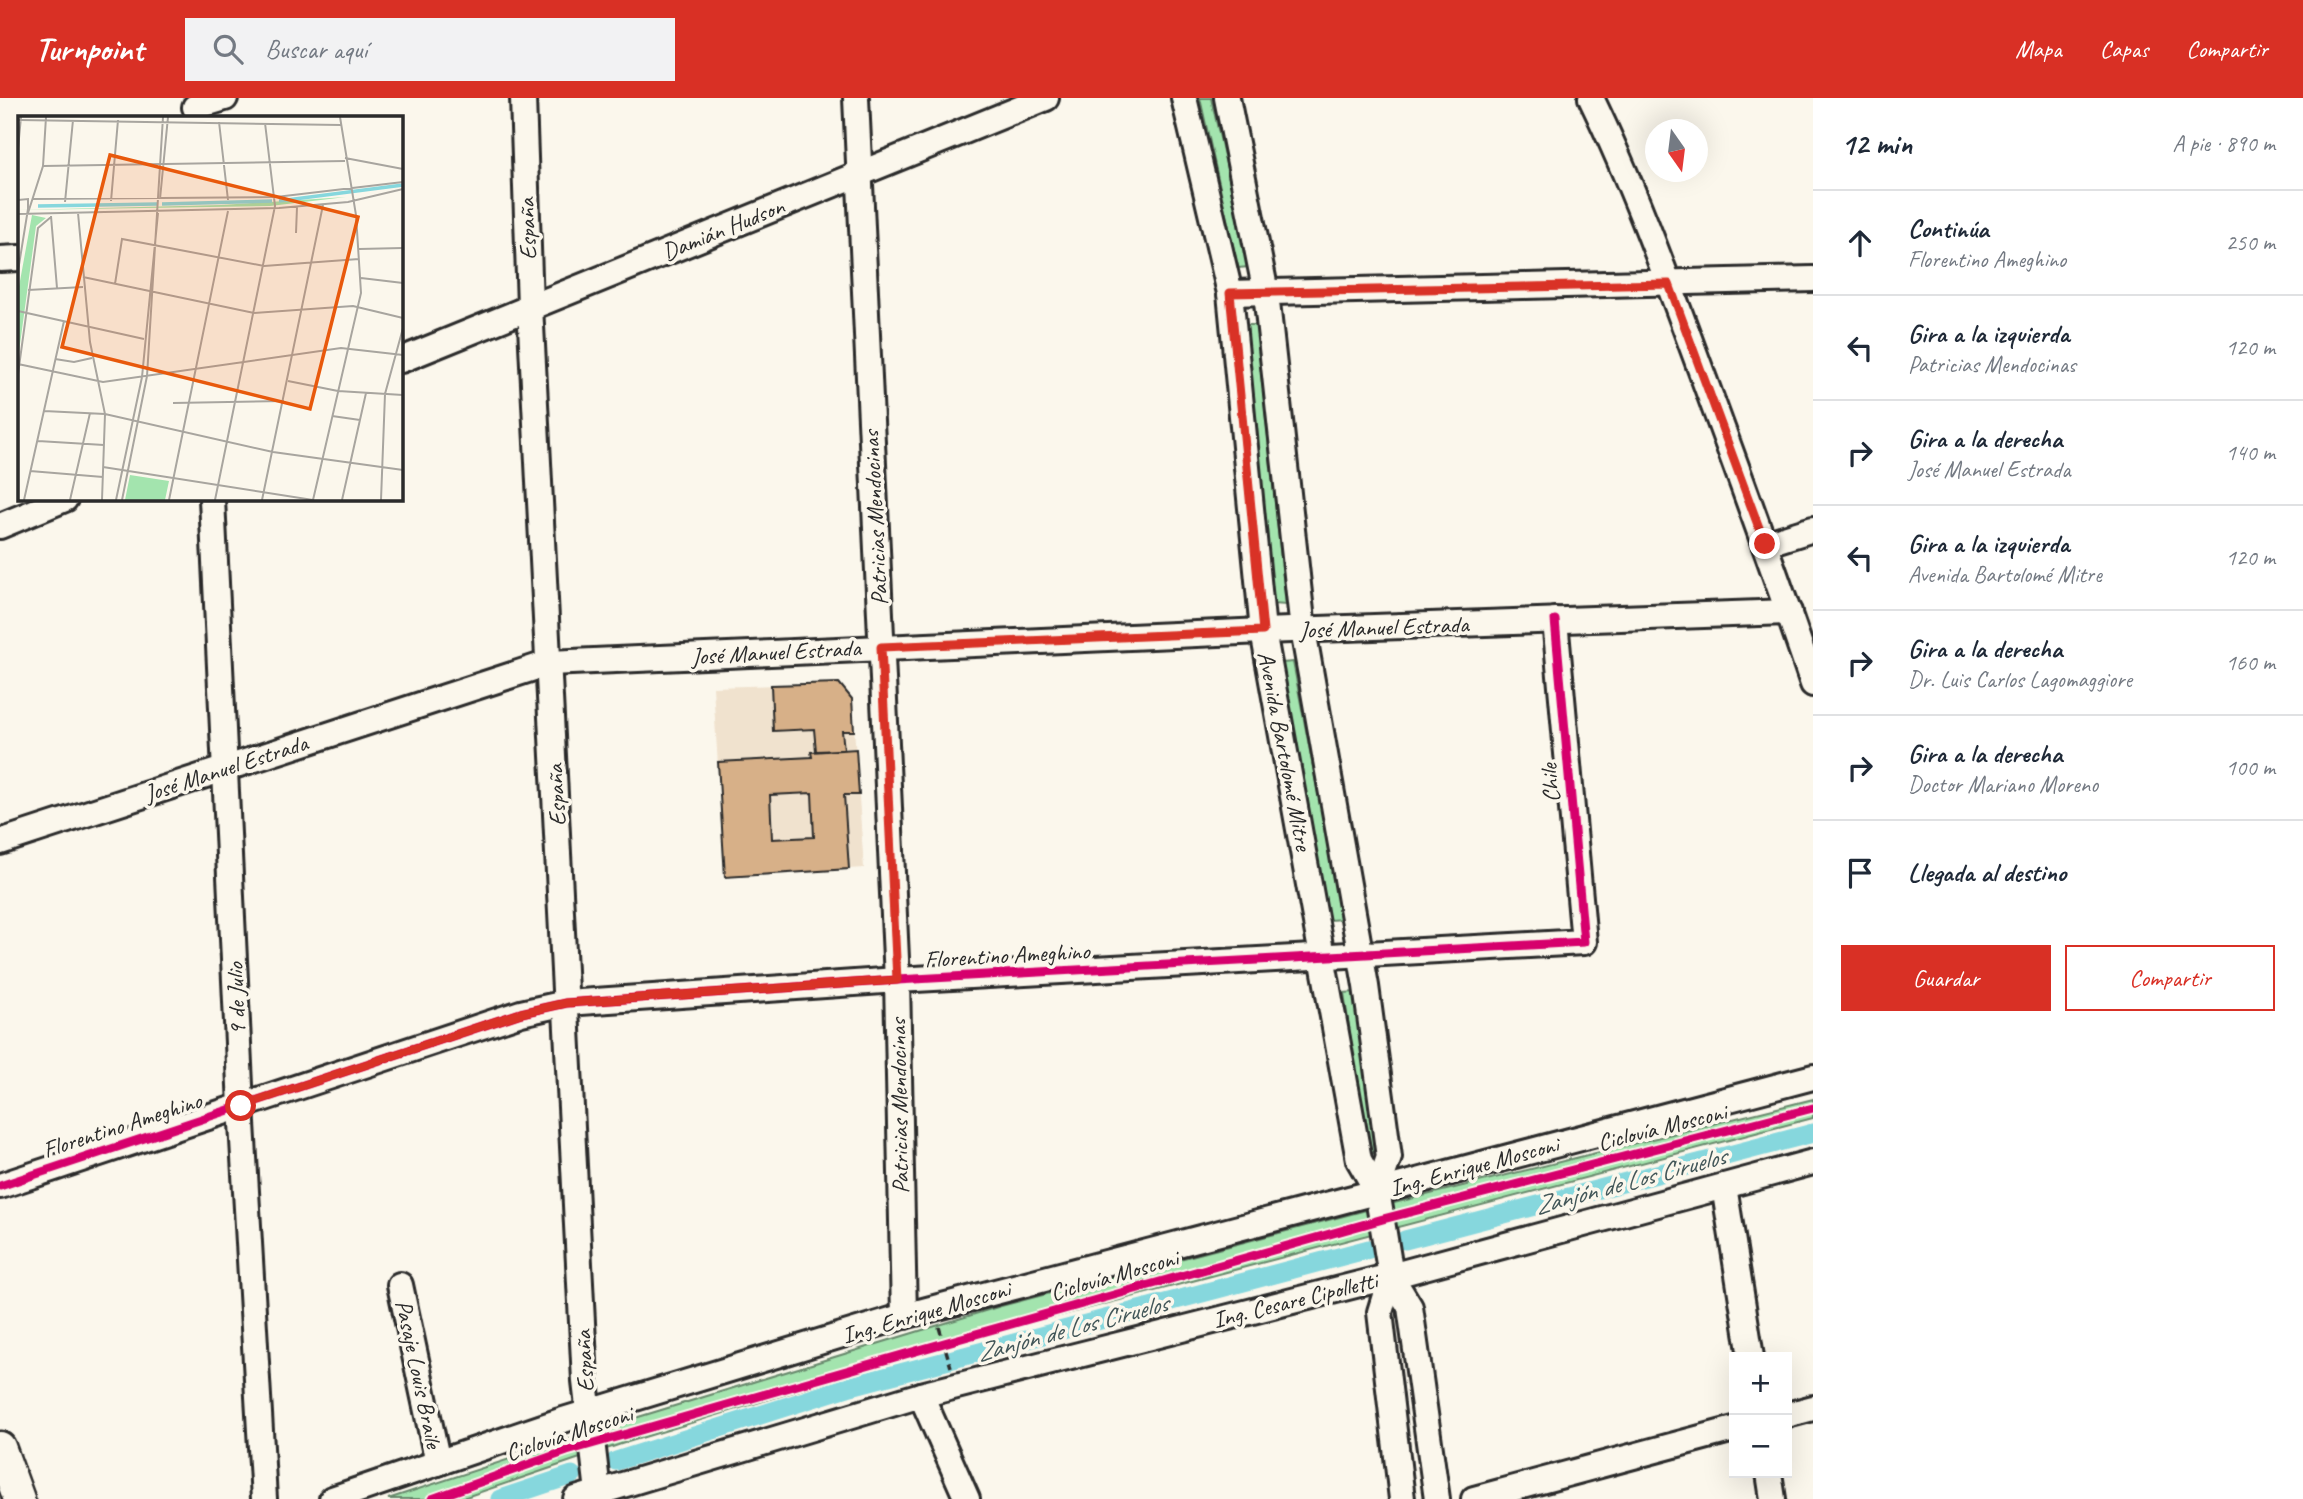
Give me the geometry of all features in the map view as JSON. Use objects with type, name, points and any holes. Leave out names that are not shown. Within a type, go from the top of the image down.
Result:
[{"type":"main road","points":[[0,1447],[19,1499]]},
{"type":"street","points":[[195,107],[225,98]]},
{"type":"street","name":"España","points":[[523,98],[530,306],[591,1497]]},
{"type":"street","name":"Patricias Mendocinas","points":[[856,98],[897,980],[904,1316]]},
{"type":"street","name":"Damián Hudson","points":[[402,360],[1046,98]]},
{"type":"street","name":"Avenida Bartolomé Mitre","points":[[1184,98],[1230,293],[1263,631],[1359,1160],[1377,1191],[1391,1276],[1410,1307],[1437,1499]]},
{"type":"street","name":"Avenida Bartolomé Mitre","points":[[1227,98],[1266,293],[1303,630],[1361,955],[1389,1157],[1377,1191]]},
{"type":"street","points":[[1591,98],[1629,180],[1669,284],[1765,544],[1813,684]]},
{"type":"street","points":[[0,259],[18,258]]},
{"type":"street","points":[[1230,293],[1813,279]]},
{"type":"street","points":[[0,526],[63,500]]},
{"type":"street","name":"9 de Julio","points":[[212,500],[241,1106],[264,1499]]},
{"type":"street","points":[[1765,544],[1813,529]]},
{"type":"street","name":"José Manuel Estrada","points":[[0,842],[549,663],[1263,631],[1789,612]]},
{"type":"street","name":"Chile","points":[[1555,620],[1584,942]]},
{"type":"street","name":"Florentino Ameghino","points":[[0,1186],[521,1013],[566,1003],[897,980],[1584,942]]},
{"type":"street","name":"Ing. Enrique Mosconi","points":[[332,1499],[587,1412],[904,1316],[1813,1077]]},
{"type":"street","name":"Ing. Cesare Cipolletti","points":[[591,1497],[921,1395],[1391,1276],[1813,1162]]},
{"type":"street","points":[[1724,1186],[1750,1352]]},
{"type":"street","name":"Avenida Bartolomé Mitre","points":[[1391,1276],[1380,1312],[1402,1499]]},
{"type":"street","name":"Pasaje Louis Braile","points":[[400,1285],[438,1463]]},
{"type":"street","points":[[921,1395],[967,1499]]},
{"type":"street","points":[[1792,1414],[1813,1408]]},
{"type":"street","points":[[1474,1499],[1729,1430]]},
{"type":"street","points":[[1770,1478],[1773,1499]]},
{"type":"path","points":[[933,1308],[949,1359]]},
{"type":"path","points":[[931,1346],[958,1339]]},
{"type":"shaded area","points":[[839,683],[852,699],[864,868],[725,877],[713,687]]},
{"type":"green space","points":[[1200,98],[1211,98],[1249,267],[1238,268]]},
{"type":"green space","points":[[1244,325],[1256,325],[1286,605],[1273,604]]},
{"type":"green space","points":[[1293,662],[1342,919],[1329,920],[1282,663]]},
{"type":"green space","points":[[1355,992],[1379,1153],[1368,1154],[1344,993]]},
{"type":"green space","points":[[1813,1099],[1813,1118],[960,1342],[621,1444],[460,1499],[388,1499],[622,1422],[1001,1306],[1374,1208]]},
{"type":"building","points":[[839,683],[852,699],[854,731],[842,731],[844,750],[816,751],[814,729],[773,731],[771,685]]},
{"type":"building","points":[[856,749],[859,795],[844,795],[849,869],[725,877],[718,762],[812,757],[811,752]],"holes":[[[812,793],[814,837],[772,839],[770,795]]]},
{"type":"waterway","name":"Zanjón de Los Ciruelos","points":[[1405,1240],[1813,1133]]},
{"type":"waterway","name":"Zanjón de Los Ciruelos","points":[[616,1461],[851,1386],[1369,1249]]},
{"type":"waterway","name":"Zanjón de Los Ciruelos","points":[[500,1499],[572,1475]]},
{"type":"cycle path","points":[[0,1186],[521,1013],[566,1003],[897,980],[1584,942],[1555,620]]},
{"type":"cycle path","name":"Ciclovía Mosconi","points":[[432,1499],[567,1451],[944,1343],[1383,1219],[1813,1108]]},
{"type":"route","points":[[241,1106],[521,1013],[566,1003],[897,980],[881,647],[1263,631],[1230,293],[1669,284],[1765,544]]}]
